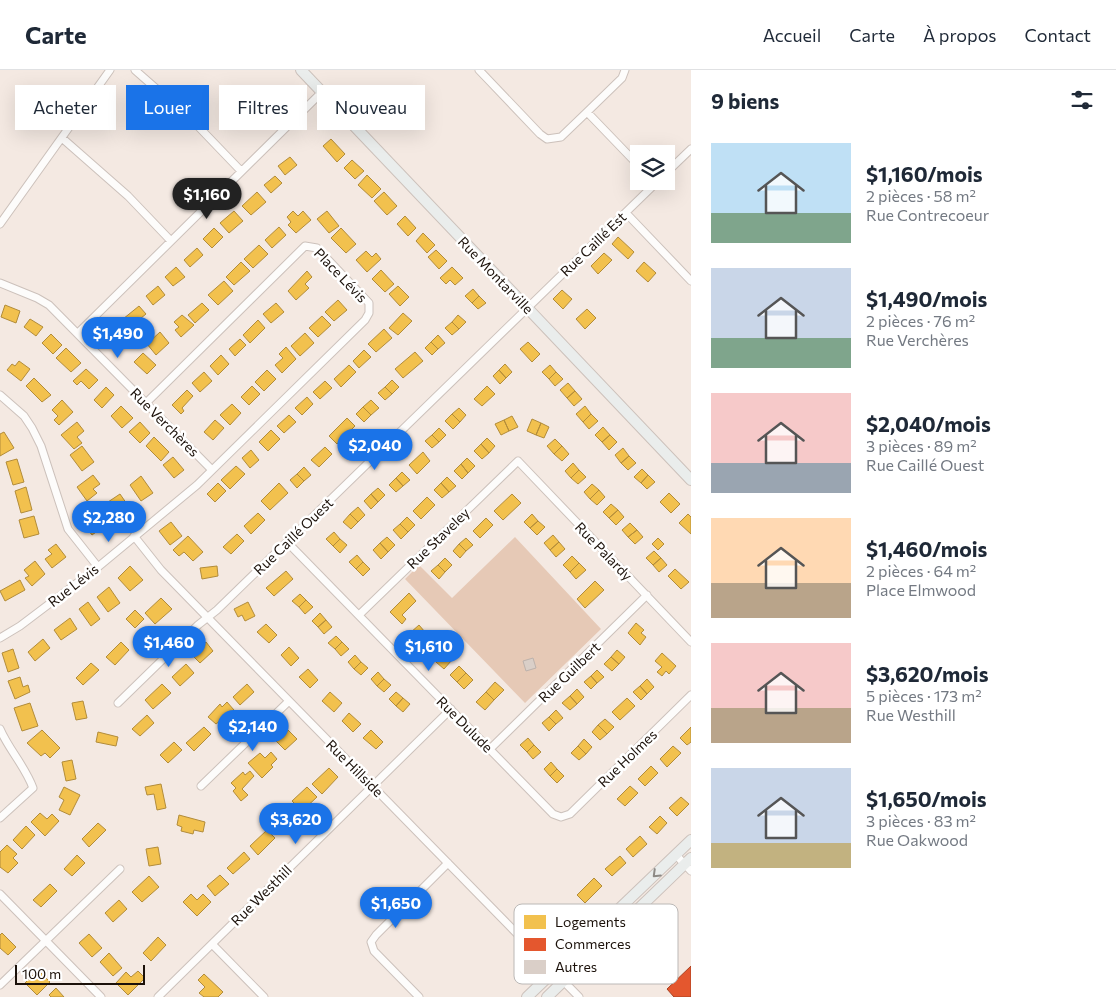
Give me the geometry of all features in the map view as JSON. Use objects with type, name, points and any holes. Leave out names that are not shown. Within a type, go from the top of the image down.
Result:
[{"type":"street","points":[[0,224],[110,70]]},
{"type":"street","points":[[135,70],[193,121],[242,171]]},
{"type":"street","name":"Rue Montarville","points":[[301,70],[317,87]]},
{"type":"street","points":[[479,70],[547,139],[561,137],[622,78],[625,70]]},
{"type":"street","points":[[78,333],[317,97]]},
{"type":"street","points":[[587,112],[630,157]]},
{"type":"street","name":"Rue Montarville","points":[[358,130],[691,480]]},
{"type":"street","points":[[62,138],[128,196],[171,240]]},
{"type":"street","points":[[675,165],[691,149]]},
{"type":"street","name":"Rue Caillé Est","points":[[527,307],[648,190]]},
{"type":"street","points":[[626,213],[691,281]]},
{"type":"street","name":"Place Lévis","points":[[146,403],[301,249],[310,245],[320,251],[367,300],[370,308],[368,316],[212,470]]},
{"type":"street","name":"Rue Verchères","points":[[0,284],[41,300],[78,333],[212,470]]},
{"type":"street","name":"Rue Caillé Ouest","points":[[118,703],[198,624],[208,618],[287,542],[527,307]]},
{"type":"street","points":[[0,396],[24,416],[32,428],[41,446],[68,529],[98,567]]},
{"type":"street","name":"Rue Palardy","points":[[518,460],[691,642]]},
{"type":"street","name":"Rue Staveley","points":[[359,615],[518,460]]},
{"type":"street","name":"Rue Lévis","points":[[0,638],[20,626],[98,567],[212,470]]},
{"type":"street","name":"Rue Hillside","points":[[134,536],[161,570],[514,930]]},
{"type":"street","name":"Rue Dulude","points":[[287,542],[553,814],[561,817]]},
{"type":"street","name":"Rue Guilbert","points":[[490,749],[647,595]]},
{"type":"street","name":"Rue Holmes","points":[[561,817],[570,814],[691,695]]},
{"type":"street","points":[[202,786],[289,701]]},
{"type":"street","name":"Rue Westhill","points":[[158,997],[451,710]]},
{"type":"street","points":[[0,729],[6,742],[29,776],[33,788],[0,818]]},
{"type":"street","points":[[624,904],[691,840]]},
{"type":"street","points":[[646,904],[689,864],[676,855]]},
{"type":"street","points":[[418,997],[374,951],[372,940],[448,863]]},
{"type":"street","points":[[0,985],[120,869]]},
{"type":"street","points":[[0,894],[101,997]]},
{"type":"street","points":[[212,944],[264,997]]},
{"type":"street","points":[[528,997],[541,984]]},
{"type":"street","points":[[546,997],[561,984]]},
{"type":"street","name":"Rue Hillside","points":[[567,984],[579,997]]},
{"type":"shaded area","points":[[515,537],[601,629],[525,703],[405,579],[419,565],[452,598]]},
{"type":"building: Logements","points":[[331,139],[345,154],[337,162],[323,146]]},
{"type":"building: Logements","points":[[290,157],[297,165],[285,175],[278,166]]},
{"type":"building: Logements","points":[[352,160],[364,171],[355,179],[344,168]]},
{"type":"building: Logements","points":[[367,175],[381,189],[372,198],[358,185]]},
{"type":"building: Logements","points":[[275,176],[282,183],[271,193],[264,185]]},
{"type":"building: Logements","points":[[257,192],[266,202],[251,215],[242,206]]},
{"type":"building: Logements","points":[[384,192],[397,206],[387,215],[374,201]]},
{"type":"building: Logements","points":[[234,211],[243,221],[229,233],[220,223]]},
{"type":"building: Logements","points":[[293,211],[298,216],[303,211],[311,220],[296,233],[288,225],[291,222],[287,217]]},
{"type":"building: Logements","points":[[327,211],[339,226],[329,233],[317,219]]},
{"type":"building: Logements","points":[[405,216],[416,228],[408,236],[397,224]]},
{"type":"building: Logements","points":[[279,227],[286,235],[272,248],[265,240]]},
{"type":"building: Logements","points":[[214,228],[223,237],[212,248],[203,239]]},
{"type":"building: Logements","points":[[341,228],[356,244],[346,253],[331,238]]},
{"type":"building: Logements","points":[[423,233],[435,245],[427,253],[416,241]]},
{"type":"building: Logements","points":[[618,237],[634,252],[628,259],[612,244]]},
{"type":"building: Logements","points":[[259,245],[268,254],[253,268],[244,259]]},
{"type":"building: Logements","points":[[197,248],[203,255],[190,267],[184,260]]},
{"type":"building: Logements","points":[[436,250],[447,261],[439,269],[428,257]]},
{"type":"building: Logements","points":[[366,251],[372,257],[376,253],[381,259],[367,272],[356,260]]},
{"type":"building: Logements","points":[[604,253],[612,260],[598,274],[591,266]]},
{"type":"building: Logements","points":[[241,262],[250,271],[234,285],[226,277]]},
{"type":"building: Logements","points":[[644,262],[656,273],[648,282],[636,271]]},
{"type":"building: Logements","points":[[176,267],[185,277],[173,286],[165,277]]},
{"type":"building: Logements","points":[[452,267],[463,278],[455,285],[450,280],[446,284],[440,278]]},
{"type":"building: Logements","points":[[381,270],[394,284],[385,292],[372,279]]},
{"type":"building: Logements","points":[[307,271],[312,277],[305,284],[309,288],[296,300],[288,291]]},
{"type":"building: Logements","points":[[224,281],[233,291],[218,305],[208,295]]},
{"type":"building: Logements","points":[[158,286],[165,295],[153,305],[146,296]]},
{"type":"building: Logements","points":[[398,286],[409,297],[400,306],[389,294]]},
{"type":"building: Logements","points":[[473,289],[479,296],[472,303],[465,296]]},
{"type":"building: Logements","points":[[562,290],[572,299],[563,309],[553,299]]},
{"type":"building: Logements","points":[[479,296],[486,303],[478,309],[472,303]]},
{"type":"building: Logements","points":[[338,300],[347,310],[334,321],[325,312]]},
{"type":"building: Logements","points":[[202,303],[209,310],[195,323],[188,315]]},
{"type":"building: Logements","points":[[276,303],[284,312],[271,323],[263,314]]},
{"type":"building: Logements","points":[[5,305],[20,311],[16,323],[1,317]]},
{"type":"building: Logements","points":[[139,306],[146,314],[130,327],[123,319]]},
{"type":"building: Logements","points":[[587,309],[596,318],[585,329],[576,319]]},
{"type":"building: Logements","points":[[403,313],[412,321],[398,335],[389,328]]},
{"type":"building: Logements","points":[[182,315],[194,325],[181,337],[175,330],[179,327],[174,322]]},
{"type":"building: Logements","points":[[458,315],[466,322],[459,329],[452,322]]},
{"type":"building: Logements","points":[[322,316],[331,325],[318,337],[309,328]]},
{"type":"building: Logements","points":[[30,319],[43,327],[36,336],[24,327]]},
{"type":"building: Logements","points":[[258,320],[265,328],[250,343],[243,335]]},
{"type":"building: Logements","points":[[452,322],[459,329],[452,335],[445,328]]},
{"type":"building: Logements","points":[[120,324],[131,334],[121,344],[110,334]]},
{"type":"building: Logements","points":[[384,329],[392,338],[376,352],[368,344]]},
{"type":"building: Logements","points":[[160,332],[169,343],[156,355],[147,344]]},
{"type":"building: Logements","points":[[305,333],[314,343],[300,356],[291,346]]},
{"type":"building: Logements","points":[[51,334],[62,345],[53,354],[42,343]]},
{"type":"building: Logements","points":[[438,335],[445,343],[438,349],[431,342]]},
{"type":"building: Logements","points":[[240,339],[246,345],[235,356],[229,349]]},
{"type":"building: Logements","points":[[431,342],[438,349],[432,355],[425,348]]},
{"type":"building: Logements","points":[[528,342],[540,354],[532,362],[520,349]]},
{"type":"building: Logements","points":[[286,347],[296,359],[282,373],[275,365],[283,358],[279,354]]},
{"type":"building: Logements","points":[[66,348],[81,363],[71,372],[56,358]]},
{"type":"building: Logements","points":[[364,350],[371,357],[359,368],[353,361]]},
{"type":"building: Logements","points":[[415,352],[423,361],[403,378],[395,369]]},
{"type":"building: Logements","points":[[143,353],[156,365],[147,374],[134,362]]},
{"type":"building: Logements","points":[[221,355],[229,364],[218,375],[210,366]]},
{"type":"building: Logements","points":[[19,361],[30,369],[21,381],[7,370],[12,364],[15,366]]},
{"type":"building: Logements","points":[[505,364],[512,372],[506,378],[499,370]]},
{"type":"building: Logements","points":[[349,365],[356,372],[341,387],[334,379]]},
{"type":"building: Logements","points":[[550,365],[556,372],[549,379],[542,372]]},
{"type":"building: Logements","points":[[86,369],[98,380],[89,389],[81,381],[77,385],[73,381]]},
{"type":"building: Logements","points":[[267,370],[276,379],[264,391],[255,382]]},
{"type":"building: Logements","points":[[499,370],[506,378],[500,384],[493,376]]},
{"type":"building: Logements","points":[[204,372],[212,381],[200,392],[192,383]]},
{"type":"building: Logements","points":[[556,372],[563,379],[555,386],[549,379]]},
{"type":"building: Logements","points":[[34,378],[51,395],[42,402],[26,386]]},
{"type":"building: Logements","points":[[392,380],[399,387],[392,394],[385,387]]},
{"type":"building: Logements","points":[[325,381],[332,388],[320,399],[313,392]]},
{"type":"building: Logements","points":[[568,383],[575,391],[567,398],[560,390]]},
{"type":"building: Logements","points":[[252,386],[260,394],[249,405],[241,397]]},
{"type":"building: Logements","points":[[487,386],[495,394],[482,406],[474,399]]},
{"type":"building: Logements","points":[[106,387],[114,395],[102,408],[94,400]]},
{"type":"building: Logements","points":[[385,387],[392,394],[385,400],[378,393]]},
{"type":"building: Logements","points":[[187,390],[193,396],[182,408],[184,411],[181,414],[172,405]]},
{"type":"building: Logements","points":[[575,391],[582,399],[574,406],[567,398]]},
{"type":"building: Logements","points":[[307,397],[313,404],[302,415],[295,408]]},
{"type":"building: Logements","points":[[62,400],[73,412],[59,425],[54,420],[58,416],[52,410]]},
{"type":"building: Logements","points":[[371,400],[379,408],[371,415],[363,407]]},
{"type":"building: Logements","points":[[232,404],[241,413],[230,425],[220,415]]},
{"type":"building: Logements","points":[[121,406],[133,418],[122,428],[111,416]]},
{"type":"building: Logements","points":[[585,406],[591,414],[583,422],[576,414]]},
{"type":"building: Logements","points":[[363,407],[371,415],[364,422],[356,414]]},
{"type":"building: Logements","points":[[459,408],[466,415],[460,422],[452,414]]},
{"type":"building: Logements","points":[[452,414],[460,422],[453,429],[445,421]]},
{"type":"building: Logements","points":[[591,414],[598,421],[589,429],[583,422]]},
{"type":"building: Logements","points":[[289,415],[296,422],[284,433],[277,426]]},
{"type":"building: Logements","points":[[512,416],[518,427],[509,431],[504,420]]},
{"type":"building: Logements","points":[[347,418],[355,426],[337,444],[329,436]]},
{"type":"building: Logements","points":[[532,419],[541,423],[536,435],[527,431]]},
{"type":"building: Logements","points":[[215,420],[224,428],[213,440],[204,432]]},
{"type":"building: Logements","points":[[504,420],[509,431],[501,435],[495,424]]},
{"type":"building: Logements","points":[[77,422],[84,431],[77,437],[82,443],[74,449],[61,435]]},
{"type":"building: Logements","points":[[140,422],[150,433],[140,443],[129,432]]},
{"type":"building: Logements","points":[[541,423],[549,427],[544,438],[536,435]]},
{"type":"building: Logements","points":[[603,427],[610,435],[602,442],[595,435]]},
{"type":"building: Logements","points":[[439,428],[446,435],[439,442],[432,435]]},
{"type":"building: Logements","points":[[271,430],[280,439],[268,451],[259,442]]},
{"type":"building: Logements","points":[[4,432],[14,448],[0,456],[0,434]]},
{"type":"building: Logements","points":[[432,435],[439,442],[432,448],[425,441]]},
{"type":"building: Logements","points":[[610,435],[617,442],[609,450],[602,442]]},
{"type":"building: Logements","points":[[154,437],[169,452],[161,461],[146,446]]},
{"type":"building: Logements","points":[[487,438],[495,446],[489,453],[481,444]]},
{"type":"building: Logements","points":[[555,439],[562,446],[554,454],[547,446]]},
{"type":"building: Logements","points":[[481,444],[489,453],[482,459],[474,451]]},
{"type":"building: Logements","points":[[82,446],[94,462],[82,471],[70,455]]},
{"type":"building: Logements","points":[[562,446],[569,454],[562,461],[554,454]]},
{"type":"building: Logements","points":[[325,447],[332,454],[319,467],[311,460]]},
{"type":"building: Logements","points":[[623,448],[629,456],[621,463],[615,455]]},
{"type":"building: Logements","points":[[251,450],[259,460],[250,468],[242,458]]},
{"type":"building: Logements","points":[[423,452],[430,461],[417,474],[409,465]]},
{"type":"building: Logements","points":[[629,456],[636,463],[628,470],[621,463]]},
{"type":"building: Logements","points":[[173,457],[184,470],[174,478],[163,465]]},
{"type":"building: Logements","points":[[467,458],[475,466],[468,473],[461,464]]},
{"type":"building: Logements","points":[[17,459],[24,482],[13,485],[6,462]]},
{"type":"building: Logements","points":[[573,463],[579,470],[571,478],[565,471]]},
{"type":"building: Logements","points":[[461,464],[468,473],[462,479],[454,471]]},
{"type":"building: Logements","points":[[236,466],[245,474],[230,489],[221,480]]},
{"type":"building: Logements","points":[[304,467],[311,475],[304,481],[297,474]]},
{"type":"building: Logements","points":[[642,469],[648,475],[641,483],[634,477]]},
{"type":"building: Logements","points":[[579,470],[586,477],[578,484],[571,478]]},
{"type":"building: Logements","points":[[402,472],[410,480],[403,486],[396,478]]},
{"type":"building: Logements","points":[[297,474],[304,481],[297,488],[290,480]]},
{"type":"building: Logements","points":[[93,475],[100,484],[93,489],[97,493],[87,501],[77,487]]},
{"type":"building: Logements","points":[[648,475],[655,482],[647,489],[641,483]]},
{"type":"building: Logements","points":[[141,476],[153,493],[141,501],[130,485]]},
{"type":"building: Logements","points":[[447,477],[456,486],[449,492],[441,483]]},
{"type":"building: Logements","points":[[396,478],[403,486],[396,492],[389,485]]},
{"type":"building: Logements","points":[[218,483],[226,491],[215,502],[207,494]]},
{"type":"building: Logements","points":[[279,483],[288,493],[270,510],[261,501]]},
{"type":"building: Logements","points":[[441,483],[449,492],[442,498],[434,490]]},
{"type":"building: Logements","points":[[592,484],[599,490],[590,499],[584,492]]},
{"type":"building: Logements","points":[[26,487],[32,510],[21,513],[15,491]]},
{"type":"building: Logements","points":[[378,488],[385,495],[378,502],[371,494]]},
{"type":"building: Logements","points":[[599,490],[605,497],[597,505],[590,499]]},
{"type":"building: Logements","points":[[669,493],[680,504],[671,513],[660,502]]},
{"type":"building: Logements","points":[[120,494],[129,507],[114,518],[105,504]]},
{"type":"building: Logements","points":[[371,494],[378,502],[371,509],[364,501]]},
{"type":"building: Logements","points":[[512,494],[521,503],[503,520],[494,511]]},
{"type":"building: Logements","points":[[427,497],[435,505],[421,519],[413,511]]},
{"type":"building: Logements","points":[[611,504],[618,510],[609,518],[603,512]]},
{"type":"building: Logements","points":[[358,507],[365,515],[358,522],[350,514]]},
{"type":"building: Logements","points":[[618,510],[624,517],[616,525],[609,518]]},
{"type":"building: Logements","points":[[258,513],[265,520],[251,534],[244,526]]},
{"type":"building: Logements","points":[[350,514],[358,522],[351,529],[343,522]]},
{"type":"building: Logements","points":[[532,514],[538,521],[530,528],[524,522]]},
{"type":"building: Logements","points":[[688,514],[691,517],[691,534],[679,523]]},
{"type":"building: Logements","points":[[34,516],[39,534],[24,538],[19,520]]},
{"type":"building: Logements","points":[[100,516],[107,524],[92,535],[83,523],[91,517],[94,521]]},
{"type":"building: Logements","points":[[407,517],[415,525],[408,532],[400,524]]},
{"type":"building: Logements","points":[[486,518],[493,525],[480,538],[473,531]]},
{"type":"building: Logements","points":[[538,521],[545,527],[537,535],[530,528]]},
{"type":"building: Logements","points":[[171,522],[182,536],[170,545],[159,531]]},
{"type":"building: Logements","points":[[630,523],[637,530],[628,537],[622,530]]},
{"type":"building: Logements","points":[[400,524],[408,532],[401,539],[393,530]]},
{"type":"building: Logements","points":[[637,530],[643,537],[635,544],[628,537]]},
{"type":"building: Logements","points":[[334,532],[340,539],[333,546],[326,539]]},
{"type":"building: Logements","points":[[237,534],[244,541],[231,554],[223,547]]},
{"type":"building: Logements","points":[[553,535],[559,542],[550,550],[544,543]]},
{"type":"building: Logements","points":[[188,536],[203,552],[193,561],[184,552],[179,556],[173,550]]},
{"type":"building: Logements","points":[[387,537],[395,545],[388,552],[380,543]]},
{"type":"building: Logements","points":[[466,538],[473,545],[466,551],[459,544]]},
{"type":"building: Logements","points":[[658,538],[664,544],[658,550],[652,544]]},
{"type":"building: Logements","points":[[340,539],[347,545],[340,553],[333,546]]},
{"type":"building: Logements","points":[[559,542],[565,549],[556,557],[550,550]]},
{"type":"building: Logements","points":[[380,543],[388,552],[381,559],[373,550]]},
{"type":"building: Logements","points":[[56,544],[66,557],[52,568],[45,559],[52,554],[48,550]]},
{"type":"building: Logements","points":[[459,544],[466,551],[460,558],[453,551]]},
{"type":"building: Logements","points":[[654,551],[661,558],[653,565],[646,558]]},
{"type":"building: Logements","points":[[357,555],[363,562],[356,569],[349,562]]},
{"type":"building: Logements","points":[[572,556],[579,563],[570,572],[563,565]]},
{"type":"building: Logements","points":[[445,558],[452,565],[445,572],[438,565]]},
{"type":"building: Logements","points":[[661,558],[667,565],[659,572],[653,565]]},
{"type":"building: Logements","points":[[35,561],[45,574],[32,586],[25,578],[29,576],[24,570]]},
{"type":"building: Logements","points":[[363,562],[370,569],[363,576],[356,569]]},
{"type":"building: Logements","points":[[579,563],[586,570],[576,579],[570,572]]},
{"type":"building: Logements","points":[[438,565],[445,572],[439,579],[431,571]]},
{"type":"building: Logements","points":[[130,566],[143,580],[130,591],[118,578]]},
{"type":"building: Logements","points":[[217,566],[218,576],[202,579],[200,568]]},
{"type":"building: Logements","points":[[675,569],[689,582],[681,589],[668,576]]},
{"type":"building: Logements","points":[[286,571],[293,579],[274,596],[266,588]]},
{"type":"building: Logements","points":[[20,580],[25,590],[5,601],[0,591]]},
{"type":"building: Logements","points":[[595,581],[604,590],[585,608],[577,599]]},
{"type":"building: Logements","points":[[109,587],[120,603],[108,612],[97,597]]},
{"type":"building: Logements","points":[[409,593],[416,601],[402,615],[406,619],[402,624],[390,612]]},
{"type":"building: Logements","points":[[300,594],[306,600],[299,607],[292,601]]},
{"type":"building: Logements","points":[[161,598],[172,609],[155,624],[145,613]]},
{"type":"building: Logements","points":[[306,600],[313,607],[305,614],[299,607]]},
{"type":"building: Logements","points":[[88,602],[100,619],[91,626],[79,609]]},
{"type":"building: Logements","points":[[248,602],[255,616],[245,621],[242,615],[238,617],[234,609]]},
{"type":"building: Logements","points":[[135,610],[144,619],[135,628],[126,619]]},
{"type":"building: Logements","points":[[320,613],[326,620],[318,627],[312,621]]},
{"type":"building: Logements","points":[[70,618],[77,629],[61,640],[54,630]]},
{"type":"building: Logements","points":[[326,620],[332,627],[324,634],[318,627]]},
{"type":"building: Logements","points":[[636,623],[644,630],[641,633],[646,637],[640,645],[628,633]]},
{"type":"building: Logements","points":[[266,624],[277,635],[269,643],[257,632]]},
{"type":"building: Logements","points":[[419,625],[425,632],[416,640],[410,633]]},
{"type":"building: Logements","points":[[425,632],[432,639],[423,647],[416,640]]},
{"type":"building: Logements","points":[[336,636],[342,642],[335,649],[328,643]]},
{"type":"building: Logements","points":[[43,639],[50,648],[35,661],[28,652]]},
{"type":"building: Logements","points":[[121,642],[129,650],[115,665],[106,657]]},
{"type":"building: Logements","points":[[206,642],[213,651],[200,663],[192,655]]},
{"type":"building: Logements","points":[[342,642],[349,649],[341,656],[335,649]]},
{"type":"building: Logements","points":[[438,646],[445,653],[436,662],[429,655]]},
{"type":"building: Logements","points":[[289,647],[299,658],[291,666],[281,655]]},
{"type":"building: Logements","points":[[13,649],[19,668],[8,672],[2,653]]},
{"type":"building: Logements","points":[[617,650],[625,657],[619,664],[611,657]]},
{"type":"building: Logements","points":[[445,653],[452,660],[444,669],[436,662]]},
{"type":"building: Logements","points":[[662,653],[676,666],[669,674],[666,671],[662,676],[657,672],[662,667],[655,661]]},
{"type":"building: Logements","points":[[355,655],[361,662],[354,669],[348,662]]},
{"type":"building: Logements","points":[[611,657],[619,664],[612,671],[604,664]]},
{"type":"building: Logements","points":[[361,662],[368,668],[361,675],[354,669]]},
{"type":"building: Logements","points":[[91,663],[99,670],[83,685],[76,678]]},
{"type":"building: Logements","points":[[186,664],[194,673],[180,686],[172,677]]},
{"type":"building: Logements","points":[[459,666],[466,673],[457,682],[450,675]]},
{"type":"building: Logements","points":[[308,669],[318,680],[310,688],[299,677]]},
{"type":"building: Logements","points":[[597,670],[604,677],[597,683],[591,676]]},
{"type":"building: Logements","points":[[378,672],[384,679],[377,686],[371,679]]},
{"type":"building: Logements","points":[[466,673],[473,680],[464,689],[457,682]]},
{"type":"building: Logements","points":[[591,676],[597,683],[591,689],[584,682]]},
{"type":"building: Logements","points":[[20,677],[23,687],[28,685],[30,692],[15,699],[8,681]]},
{"type":"building: Logements","points":[[384,679],[391,685],[384,692],[377,686]]},
{"type":"building: Logements","points":[[647,679],[654,687],[647,694],[640,686]]},
{"type":"building: Logements","points":[[495,682],[504,690],[494,700],[486,692]]},
{"type":"building: Logements","points":[[162,684],[171,693],[153,709],[145,700]]},
{"type":"building: Logements","points":[[247,684],[254,692],[240,705],[233,697]]},
{"type":"building: Logements","points":[[640,686],[647,694],[641,700],[633,692]]},
{"type":"building: Logements","points":[[577,689],[584,697],[577,704],[570,696]]},
{"type":"building: Logements","points":[[330,692],[342,703],[334,712],[322,701]]},
{"type":"building: Logements","points":[[396,692],[403,698],[396,706],[389,699]]},
{"type":"building: Logements","points":[[486,692],[494,700],[485,710],[476,702]]},
{"type":"building: Logements","points":[[570,696],[577,704],[570,710],[562,703]]},
{"type":"building: Logements","points":[[403,698],[410,704],[403,712],[396,706]]},
{"type":"building: Logements","points":[[627,698],[635,706],[620,720],[612,712]]},
{"type":"building: Logements","points":[[83,701],[87,718],[76,720],[72,703]]},
{"type":"building: Logements","points":[[227,702],[234,710],[216,724],[208,717],[220,704],[222,707]]},
{"type":"building: Logements","points":[[30,703],[38,726],[22,731],[14,708]]},
{"type":"building: Logements","points":[[556,710],[563,718],[556,724],[549,717]]},
{"type":"building: Logements","points":[[349,713],[361,724],[353,732],[342,721]]},
{"type":"building: Logements","points":[[147,715],[154,723],[140,736],[132,729]]},
{"type":"building: Logements","points":[[549,717],[556,724],[549,731],[542,723]]},
{"type":"building: Logements","points":[[605,719],[614,727],[607,734],[598,725]]},
{"type":"building: Logements","points":[[598,725],[607,734],[600,740],[592,732]]},
{"type":"building: Logements","points":[[204,727],[211,734],[194,751],[186,743]]},
{"type":"building: Logements","points":[[691,727],[691,742],[687,745],[680,738]]},
{"type":"building: Logements","points":[[287,729],[297,739],[285,750],[275,740]]},
{"type":"building: Logements","points":[[42,730],[60,748],[50,758],[45,753],[41,756],[27,743]]},
{"type":"building: Logements","points":[[371,730],[383,742],[376,749],[363,738]]},
{"type":"building: Logements","points":[[98,732],[118,737],[116,746],[96,742]]},
{"type":"building: Logements","points":[[528,738],[534,745],[527,752],[520,745]]},
{"type":"building: Logements","points":[[584,739],[592,747],[586,754],[578,746]]},
{"type":"building: Logements","points":[[174,742],[182,750],[168,763],[160,755]]},
{"type":"building: Logements","points":[[534,745],[541,752],[533,759],[527,752]]},
{"type":"building: Logements","points":[[578,746],[586,754],[579,760],[571,753]]},
{"type":"building: Logements","points":[[673,746],[681,753],[667,767],[660,759]]},
{"type":"building: Logements","points":[[271,752],[277,759],[271,765],[273,767],[262,778],[248,763],[260,753],[265,758]]},
{"type":"building: Logements","points":[[72,760],[76,779],[66,781],[62,762]]},
{"type":"building: Logements","points":[[551,762],[557,769],[550,776],[544,769]]},
{"type":"building: Logements","points":[[651,766],[658,773],[645,786],[638,779]]},
{"type":"building: Logements","points":[[329,768],[338,777],[322,794],[312,784]]},
{"type":"building: Logements","points":[[557,769],[564,776],[557,783],[550,776]]},
{"type":"building: Logements","points":[[250,771],[254,776],[242,789],[248,795],[241,801],[233,791],[236,788],[231,783],[243,772],[245,775]]},
{"type":"building: Logements","points":[[161,784],[166,808],[157,810],[154,794],[147,795],[145,787]]},
{"type":"building: Logements","points":[[630,786],[638,793],[625,806],[617,799]]},
{"type":"building: Logements","points":[[64,787],[80,795],[70,815],[59,810],[64,800],[59,797]]},
{"type":"building: Logements","points":[[307,787],[317,797],[302,811],[292,801]]},
{"type":"building: Logements","points":[[681,797],[689,804],[677,816],[669,808]]},
{"type":"building: Logements","points":[[283,810],[293,820],[280,833],[270,823]]},
{"type":"building: Logements","points":[[40,813],[47,819],[52,814],[59,821],[45,836],[31,822]]},
{"type":"building: Logements","points":[[179,815],[205,822],[203,832],[194,830],[193,834],[181,831],[182,827],[177,825]]},
{"type":"building: Logements","points":[[660,816],[667,823],[657,834],[649,827]]},
{"type":"building: Logements","points":[[98,823],[106,830],[89,847],[82,839]]},
{"type":"building: Logements","points":[[26,826],[35,835],[22,849],[13,840]]},
{"type":"building: Logements","points":[[267,830],[275,838],[258,855],[250,846]]},
{"type":"building: Logements","points":[[640,836],[647,844],[633,857],[626,849]]},
{"type":"building: Logements","points":[[7,845],[17,854],[13,858],[18,863],[8,873],[0,867],[0,852]]},
{"type":"building: Logements","points":[[158,847],[161,864],[149,866],[146,849]]},
{"type":"building: Logements","points":[[244,852],[250,859],[233,874],[227,868]]},
{"type":"building: Logements","points":[[77,855],[85,863],[72,876],[64,869]]},
{"type":"building: Logements","points":[[620,856],[626,863],[612,876],[605,869]]},
{"type":"building: Logements","points":[[220,875],[229,884],[215,896],[207,886]]},
{"type":"building: Logements","points":[[149,876],[159,887],[142,902],[132,892]]},
{"type":"building: Logements","points":[[594,878],[602,886],[585,903],[577,895]]},
{"type":"building: Logements","points":[[50,884],[57,891],[41,907],[33,900]]},
{"type":"building: Logements","points":[[191,894],[197,900],[203,894],[211,902],[197,916],[183,902]]},
{"type":"building: Logements","points":[[119,900],[127,909],[113,922],[105,913]]},
{"type":"building: Logements","points":[[2,933],[16,947],[8,955],[0,948],[0,935]]},
{"type":"building: Logements","points":[[89,934],[102,948],[92,957],[79,943]]},
{"type":"building: Logements","points":[[158,937],[166,945],[151,961],[143,953]]},
{"type":"building: Logements","points":[[109,953],[122,968],[113,976],[100,962]]},
{"type":"building: Logements","points":[[38,970],[50,982],[37,995],[25,983]]},
{"type":"building: Logements","points":[[138,971],[145,978],[128,995],[116,983],[126,972],[131,977]]},
{"type":"building: Logements","points":[[204,974],[223,992],[218,997],[204,997],[199,993],[205,987],[198,980]]},
{"type":"building: Logements","points":[[56,988],[64,997],[51,997],[49,995]]},
{"type":"building: Commerces","points":[[691,966],[691,997],[674,997],[667,989],[672,984],[678,984],[678,978]]},
{"type":"building: Autres","points":[[533,658],[536,668],[526,671],[523,661]]}]
